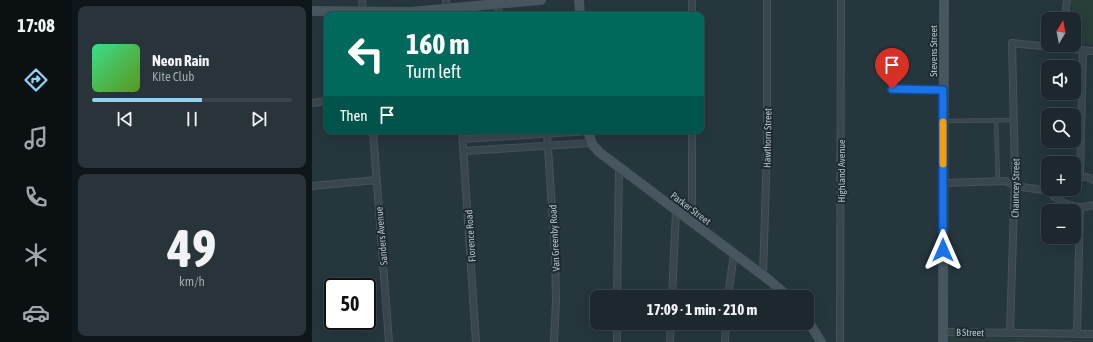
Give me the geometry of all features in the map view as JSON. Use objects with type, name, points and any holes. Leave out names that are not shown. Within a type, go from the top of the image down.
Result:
[{"type":"street","points":[[362,0],[364,12]]},
{"type":"street","points":[[410,12],[446,4],[497,4],[515,1],[541,0]]},
{"type":"street","points":[[578,0],[580,12]]},
{"type":"street","points":[[692,0],[692,12]]},
{"type":"street","name":"Hawthorn Street","points":[[763,276],[767,148],[767,0]]},
{"type":"street","name":"Highland Avenue","points":[[840,342],[842,0]]},
{"type":"street","name":"Stevens Street","points":[[943,342],[944,0]]},
{"type":"street","points":[[1066,12],[1067,0]]},
{"type":"street","points":[[497,4],[498,12]]},
{"type":"street","points":[[312,11],[329,12]]},
{"type":"street","name":"Chauncey Street","points":[[1010,333],[1015,186],[1012,43],[1041,45]]},
{"type":"street","points":[[1078,156],[1083,50],[1093,51]]},
{"type":"street","points":[[312,102],[324,101]]},
{"type":"street","name":"Sanders Avenue","points":[[373,134],[389,342]]},
{"type":"street","name":"Florence Road","points":[[462,134],[476,342]]},
{"type":"street","points":[[511,134],[512,148]]},
{"type":"street","points":[[463,139],[511,134],[547,134]]},
{"type":"street","name":"Van Greenby Road","points":[[547,134],[556,276],[554,342]]},
{"type":"street","name":"Parker Street","points":[[589,134],[592,143],[599,152],[734,253],[780,290]]},
{"type":"street","points":[[692,134],[692,222]]},
{"type":"street","points":[[464,151],[592,143]]},
{"type":"street","points":[[617,290],[619,167]]},
{"type":"street","points":[[1081,177],[1087,177],[1093,180]]},
{"type":"street","points":[[312,186],[377,180]]},
{"type":"street","points":[[943,183],[1006,181],[1015,186],[1041,189]]},
{"type":"street","points":[[1054,196],[1065,204]]},
{"type":"street","points":[[1081,207],[1093,205]]},
{"type":"street","points":[[672,290],[676,210]]},
{"type":"street","points":[[1077,334],[1079,244]]},
{"type":"street","points":[[729,290],[734,253]]},
{"type":"street","points":[[617,330],[617,342]]},
{"type":"street","points":[[670,342],[671,330]]},
{"type":"street","points":[[725,342],[726,330]]},
{"type":"street","points":[[814,330],[821,342]]},
{"type":"street","name":"B Street","points":[[943,332],[1093,334]]},
{"type":"lane","points":[[892,89],[943,90]]},
{"type":"lane","points":[[996,120],[998,181]]},
{"type":"lane","points":[[943,121],[1014,120]]},
{"type":"green space","points":[[1072,0],[1093,0],[1093,44],[1081,42],[1081,12],[1071,12]]},
{"type":"green space","points":[[947,336],[1093,340],[1093,342],[947,342]]},
{"type":"slow traffic","points":[[943,122],[943,164]]},
{"type":"route","points":[[892,89],[943,90],[943,250]]}]
